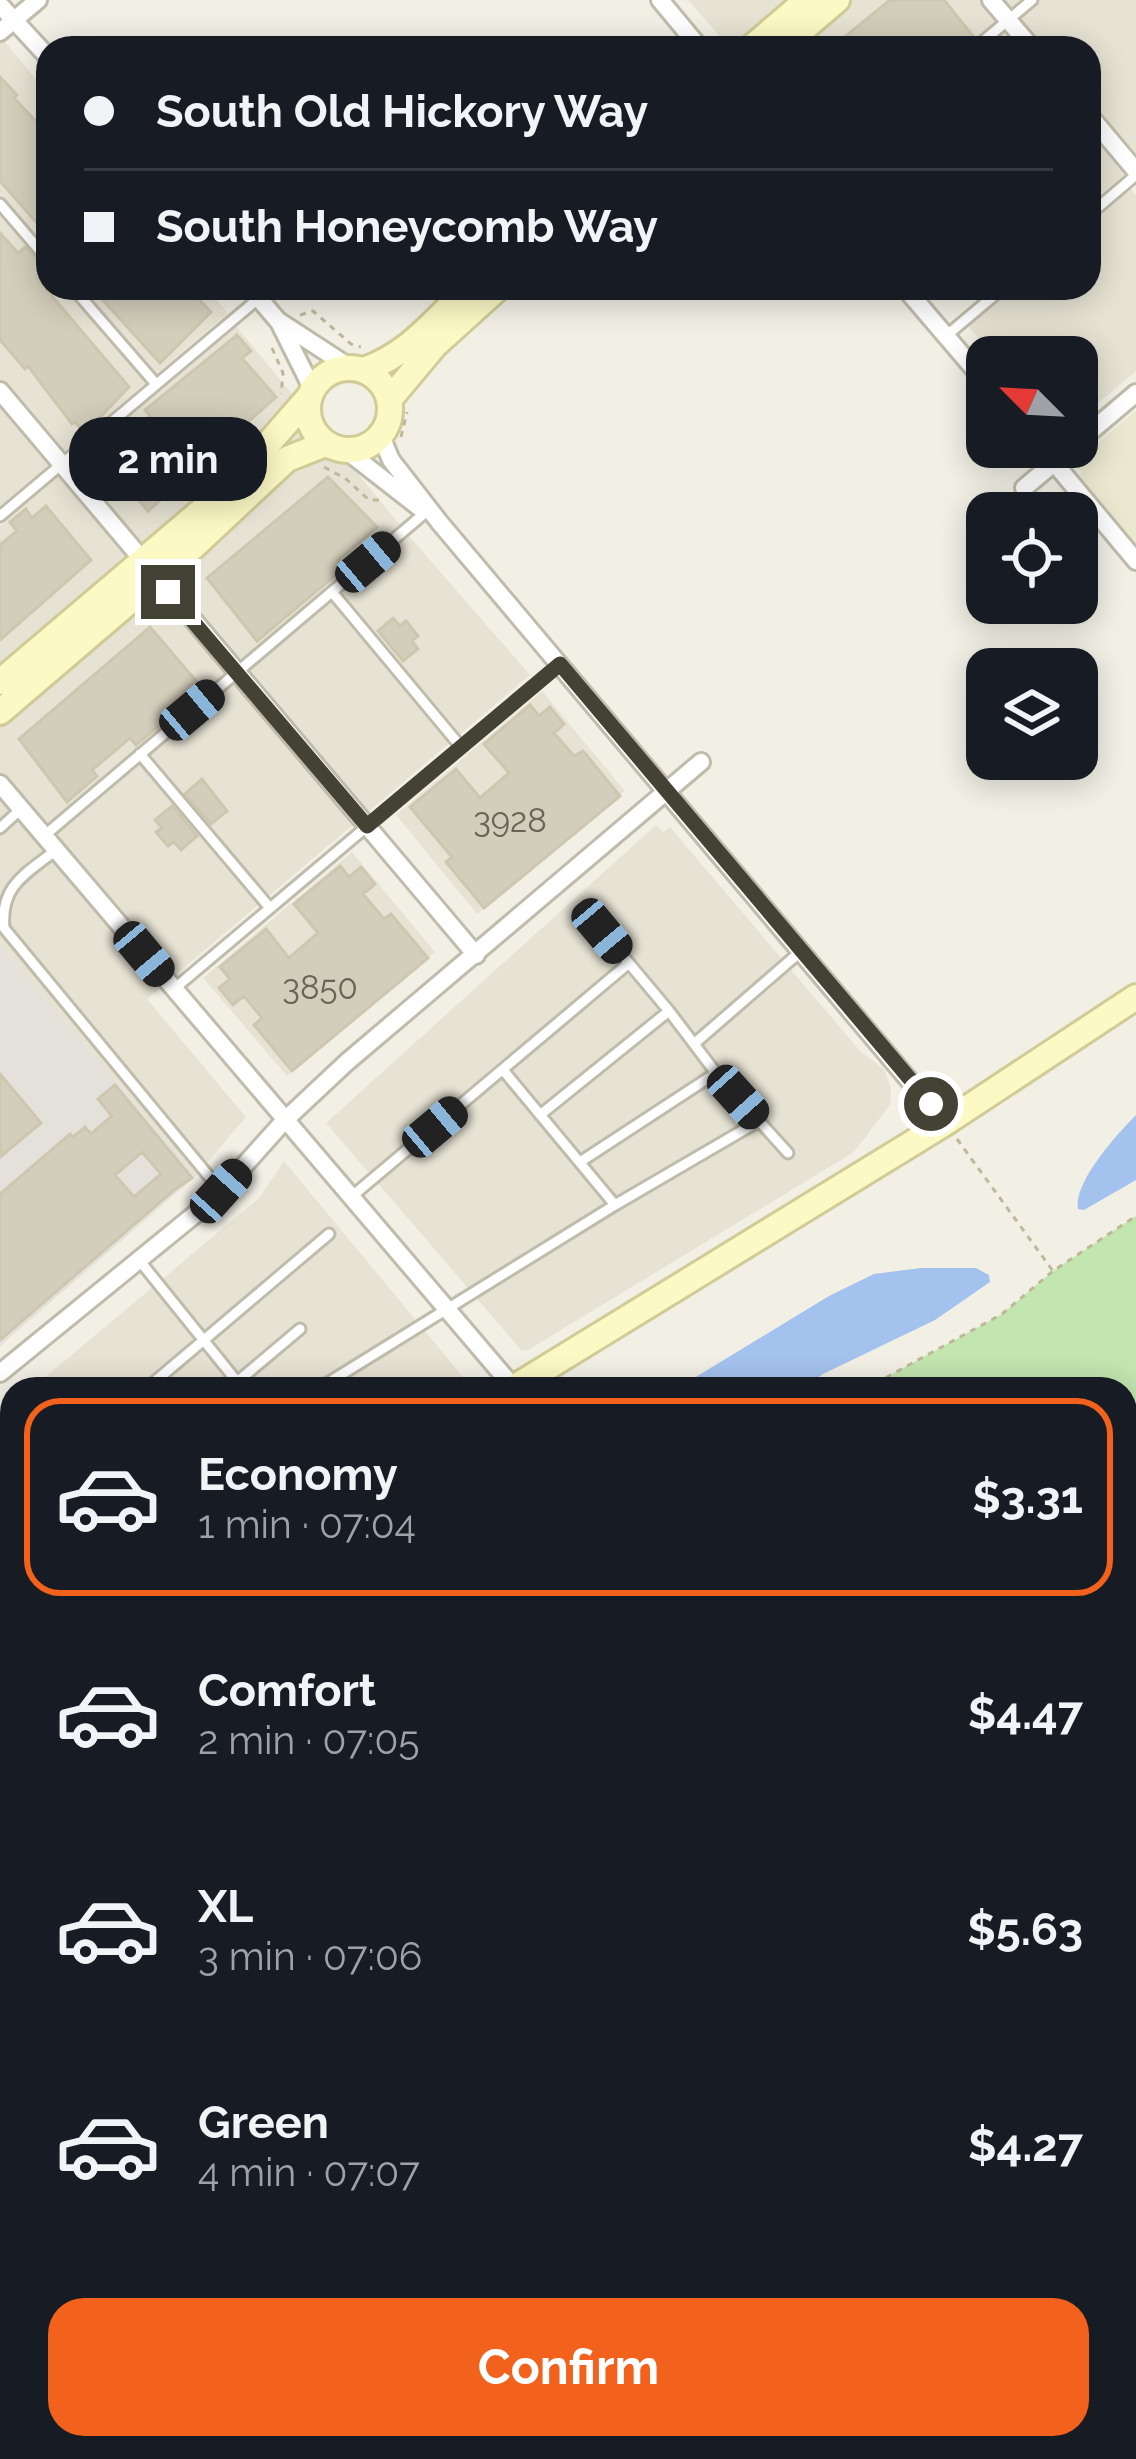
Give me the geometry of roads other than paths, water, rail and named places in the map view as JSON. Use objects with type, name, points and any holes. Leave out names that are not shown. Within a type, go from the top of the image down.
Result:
[{"type":"street","points":[[0,32],[38,0]]},
{"type":"street","points":[[660,0],[690,36]]},
{"type":"street","points":[[765,36],[807,0]]},
{"type":"street","points":[[795,36],[837,0]]},
{"type":"street","points":[[992,0],[1022,36]]},
{"type":"street","points":[[0,5],[36,44]]},
{"type":"street","points":[[1101,130],[1136,173]]},
{"type":"street","points":[[260,300],[279,322],[310,393],[311,427],[331,454],[433,518]]},
{"type":"street","points":[[0,712],[233,484],[328,373],[360,361],[391,360],[457,300]]},
{"type":"street","points":[[389,400],[435,346],[485,300]]},
{"type":"street","points":[[915,300],[966,359]]},
{"type":"street","points":[[0,682],[287,459],[331,454],[371,444],[381,436],[390,412],[384,387],[360,361],[279,322]]},
{"type":"street","points":[[0,391],[476,955]]},
{"type":"street","points":[[1098,425],[1136,393]]},
{"type":"street","points":[[381,436],[391,460],[433,518],[945,1124]]},
{"type":"street","points":[[1024,488],[1048,468]]},
{"type":"street","points":[[1058,468],[1136,561]]},
{"type":"street","points":[[0,1373],[221,1191],[284,1121],[347,1062],[701,762]]},
{"type":"street","points":[[0,784],[503,1377]]},
{"type":"street","points":[[533,1377],[945,1124],[1136,997]]},
{"type":"lane","points":[[990,36],[1032,0]]},
{"type":"lane","points":[[1101,204],[1136,173]]},
{"type":"lane","points":[[0,204],[36,246]]},
{"type":"lane","points":[[83,300],[156,384]]},
{"type":"lane","points":[[0,517],[246,300]]},
{"type":"lane","points":[[946,336],[989,300]]},
{"type":"lane","points":[[221,1191],[4,928],[0,908],[7,890],[140,754],[332,592],[433,518]]},
{"type":"lane","points":[[332,592],[461,747]]},
{"type":"lane","points":[[173,989],[560,664]]},
{"type":"lane","points":[[140,754],[270,908]]},
{"type":"lane","points":[[0,828],[22,809]]},
{"type":"lane","points":[[602,931],[716,1073],[788,1153]]},
{"type":"lane","points":[[695,1043],[802,951]]},
{"type":"lane","points":[[350,1198],[628,962]]},
{"type":"lane","points":[[540,1115],[669,1011]]},
{"type":"lane","points":[[502,1070],[615,1205]]},
{"type":"lane","points":[[580,1162],[716,1073]]},
{"type":"lane","points":[[338,1377],[759,1121]]},
{"type":"lane","points":[[160,1377],[329,1234]]},
{"type":"lane","points":[[140,1260],[233,1377]]},
{"type":"lane","points":[[249,1377],[300,1329]]},
{"type":"water","points":[[1136,1115],[1136,1180],[1078,1209],[1089,1173]]},
{"type":"water","points":[[976,1268],[989,1275],[990,1282],[935,1320],[819,1377],[696,1377],[829,1296],[874,1274]]}]
